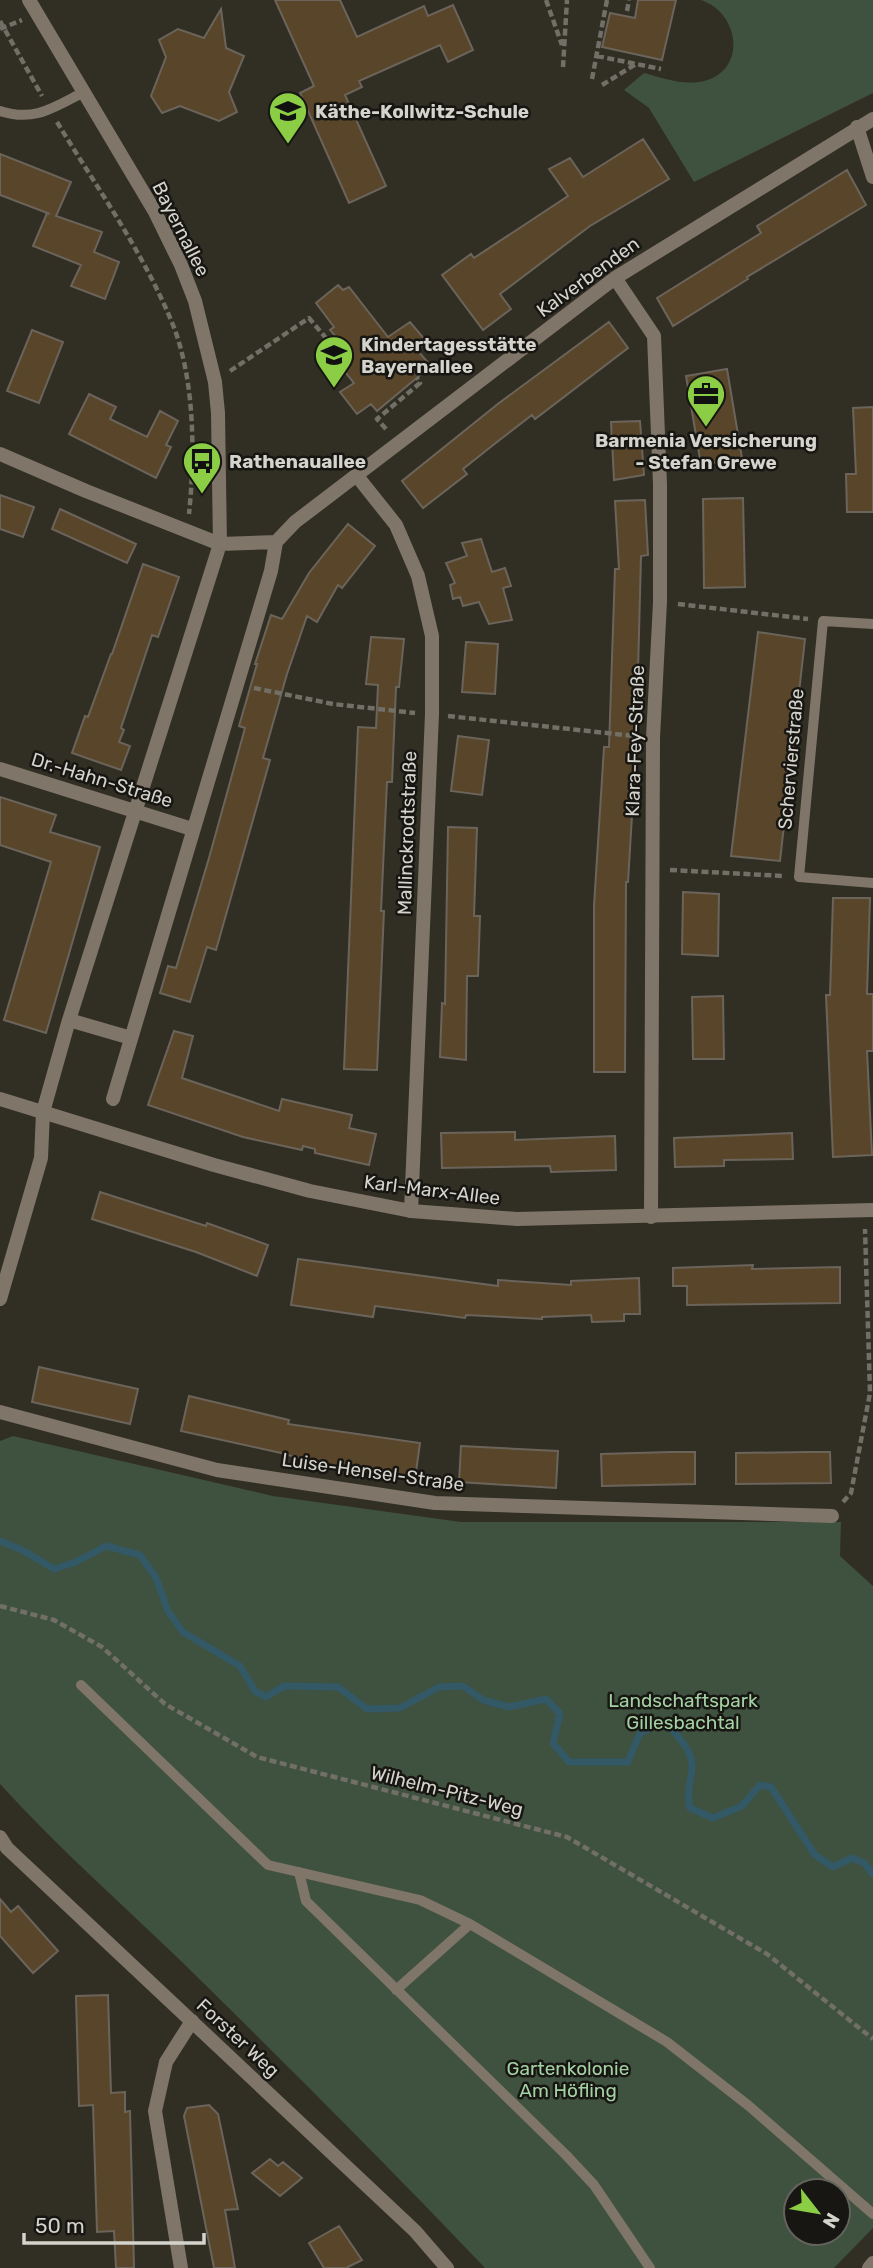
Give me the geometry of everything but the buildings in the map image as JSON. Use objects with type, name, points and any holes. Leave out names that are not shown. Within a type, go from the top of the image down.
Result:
[{"type":"street","name":"Bayernallee","points":[[29,0],[155,212],[181,265],[206,340],[215,382],[220,544]]},
{"type":"street","name":"Kalverbenden","points":[[276,542],[295,522],[615,278],[873,119]]},
{"type":"street","points":[[857,127],[873,177]]},
{"type":"street","name":"Klara-Fey-Straße","points":[[615,278],[654,336],[660,484],[660,602],[653,738],[651,1217]]},
{"type":"street","points":[[0,454],[220,544],[276,542],[271,571],[113,1100]]},
{"type":"street","name":"Mallinckrodtstraße","points":[[357,476],[396,525],[418,576],[432,636],[432,714],[411,1211]]},
{"type":"street","points":[[0,1299],[41,1158],[43,1112],[69,1020],[220,544]]},
{"type":"street","name":"Dr.-Hahn-Straße","points":[[0,769],[192,829]]},
{"type":"street","points":[[69,1020],[131,1038]]},
{"type":"street","name":"Karl-Marx-Allee","points":[[0,1098],[214,1165],[310,1191],[411,1211],[517,1219],[869,1210]]},
{"type":"street","name":"Luise-Hensel-Straße","points":[[0,1412],[217,1470],[435,1503],[832,1516]]},
{"type":"street","name":"Forster Weg","points":[[0,1838],[7,1848],[415,2231],[447,2268]]},
{"type":"street","points":[[181,2268],[155,2111],[166,2062],[192,2021]]},
{"type":"street","points":[[869,2268],[873,2263]]},
{"type":"lane","points":[[0,111],[35,115],[82,93]]},
{"type":"lane","points":[[823,621],[873,625]]},
{"type":"lane","name":"Schervierstraße","points":[[799,877],[823,621]]},
{"type":"lane","points":[[799,877],[873,883]]},
{"type":"lane","points":[[81,1685],[268,1865],[421,1900],[470,1924],[667,2042],[749,2106],[873,2214]]},
{"type":"lane","points":[[299,1872],[306,1901],[566,2155],[594,2185],[650,2268]]},
{"type":"lane","points":[[396,1990],[470,1924]]},
{"type":"path","points":[[545,0],[563,48]]},
{"type":"path","points":[[563,67],[567,0]]},
{"type":"path","points":[[592,79],[607,0]]},
{"type":"path","points":[[627,10],[629,0]]},
{"type":"path","points":[[0,21],[49,110],[137,252],[174,327],[187,377],[192,435],[187,531]]},
{"type":"path","points":[[597,56],[661,69]]},
{"type":"path","points":[[601,85],[637,64]]},
{"type":"path","points":[[215,382],[309,318],[336,350],[343,345]]},
{"type":"path","points":[[381,424],[377,419],[420,383],[417,379]]},
{"type":"path","points":[[660,602],[823,621]]},
{"type":"path","points":[[236,684],[333,704],[653,738]]},
{"type":"path","points":[[652,869],[799,877]]},
{"type":"path","points":[[832,1516],[851,1493],[870,1393],[869,1210]]},
{"type":"path","name":"Wilhelm-Pitz-Weg","points":[[0,1605],[54,1620],[102,1647],[165,1704],[257,1757],[567,1837],[767,1954],[873,2039]]},
{"type":"green space","points":[[701,0],[873,0],[873,93],[694,182],[649,108],[624,90],[644,73],[689,83],[718,75],[727,66],[732,54],[730,28],[714,7]]},
{"type":"green space","points":[[13,1436],[273,1496],[461,1522],[841,1522],[840,1556],[873,1586],[873,2228],[834,2268],[485,2268],[297,2076],[0,1784],[0,1441]]},
{"type":"waterway","points":[[0,1541],[24,1551],[54,1569],[76,1562],[106,1546],[140,1555],[156,1578],[168,1611],[183,1632],[240,1666],[255,1691],[266,1697],[284,1686],[338,1687],[367,1709],[400,1708],[439,1687],[463,1686],[483,1700],[509,1707],[546,1699],[560,1714],[553,1743],[569,1762],[628,1762],[640,1733],[655,1726],[671,1728],[685,1746],[692,1762],[690,1808],[713,1818],[742,1806],[760,1785],[771,1787],[815,1855],[833,1867],[852,1858],[864,1863],[873,1874]]},
{"type":"place","name":"Käthe-Kollwitz-Schule","points":[[288,145]]},
{"type":"place","name":"Kindertagesstätte Bayernallee","points":[[334,389]]},
{"type":"place","name":"Barmenia Versicherung - Stefan Grewe","points":[[706,428]]},
{"type":"place","name":"Rathenauallee","points":[[202,495]]},
{"type":"park label","name":"Landschaftspark Gillesbachtal","points":[[683,1711]]},
{"type":"park label","name":"Gartenkolonie Am Höfling","points":[[568,2079]]}]
